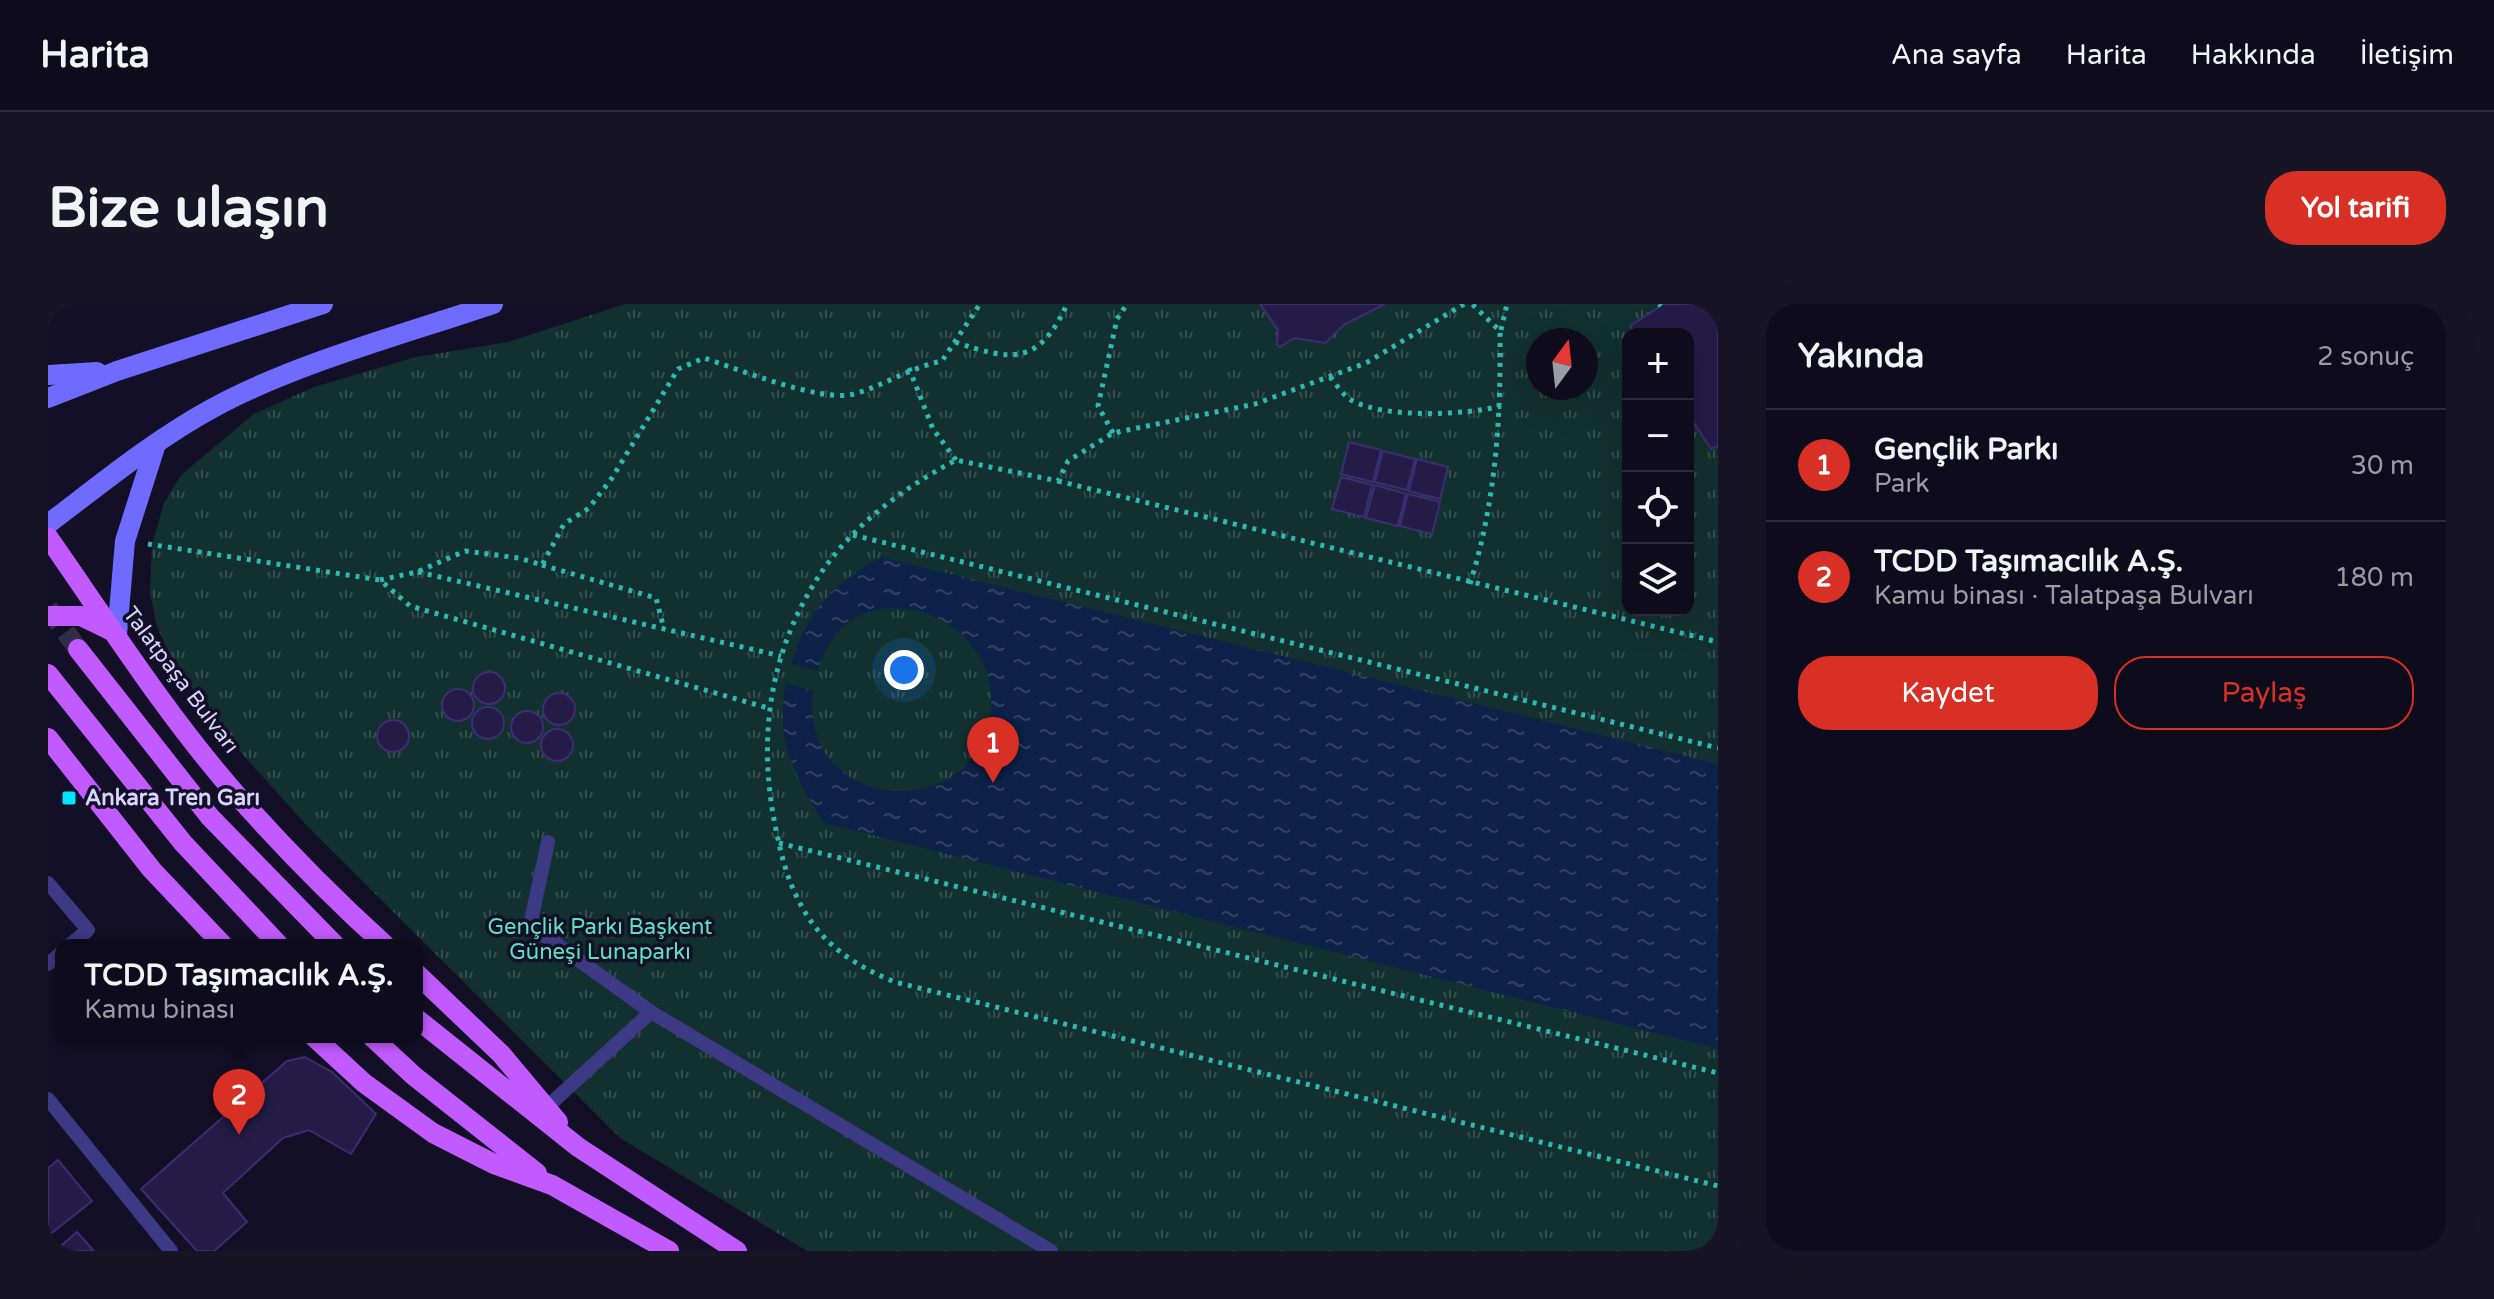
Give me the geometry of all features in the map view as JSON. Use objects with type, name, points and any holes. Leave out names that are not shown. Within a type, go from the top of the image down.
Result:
[{"type":"main road","points":[[48,398],[117,371],[323,304]]},
{"type":"main road","points":[[48,524],[156,444],[213,407],[276,380],[493,304]]},
{"type":"main road","points":[[48,375],[117,371]]},
{"type":"main road","points":[[48,616],[81,616],[117,635],[125,541],[156,444]]},
{"type":"main road","name":"Talatpaşa Bulvarı","points":[[48,537],[234,792],[344,908],[378,939]]},
{"type":"main road","points":[[78,649],[210,817],[329,939]]},
{"type":"main road","points":[[48,674],[183,843],[273,939]]},
{"type":"main road","points":[[48,738],[152,870],[217,939]]},
{"type":"main road","points":[[423,980],[501,1054],[578,1147]]},
{"type":"main road","points":[[423,1024],[578,1147],[737,1251]]},
{"type":"main road","points":[[321,1043],[364,1083],[433,1133],[494,1164],[552,1185]]},
{"type":"main road","points":[[378,1043],[414,1076],[552,1185],[669,1251]]},
{"type":"lane","points":[[548,842],[530,925],[651,1012],[1051,1251]]},
{"type":"lane","points":[[48,883],[88,930],[77,939]]},
{"type":"lane","points":[[547,1107],[651,1012]]},
{"type":"lane","points":[[48,1099],[171,1251]]},
{"type":"path","points":[[542,565],[564,524],[589,508],[612,478],[678,369],[704,358],[779,385],[852,395],[909,368],[942,361],[980,304]]},
{"type":"path","points":[[955,342],[996,356],[1014,357],[1049,336],[1067,304]]},
{"type":"path","points":[[1113,433],[1098,406],[1117,319],[1127,304]]},
{"type":"path","points":[[1058,481],[1068,461],[1113,433],[1255,404],[1330,377],[1366,363],[1464,304]]},
{"type":"path","points":[[1472,304],[1500,331]]},
{"type":"path","points":[[1470,584],[1494,484],[1501,406],[1500,331],[1507,304]]},
{"type":"path","points":[[909,368],[933,429],[956,460],[1058,481],[1470,584],[1718,642]]},
{"type":"path","points":[[1330,377],[1350,399],[1380,408],[1469,414],[1501,406]]},
{"type":"path","points":[[956,460],[890,500],[852,535],[813,586],[781,656],[768,708],[766,771],[779,843],[792,889],[817,929],[853,961],[895,982],[1718,1186]]},
{"type":"path","points":[[852,535],[1718,748]]},
{"type":"path","points":[[125,541],[380,580],[417,572],[465,551],[519,558],[656,598],[664,629]]},
{"type":"path","points":[[417,572],[781,656]]},
{"type":"path","points":[[380,580],[410,606],[768,708]]},
{"type":"path","points":[[779,843],[1718,1073]]},
{"type":"green space","name":"Gençlik Parkı Başkent Güneşi Lunaparkı","points":[[625,304],[1718,304],[1718,1251],[807,1251],[620,1138],[309,828],[228,738],[171,658],[157,627],[150,592],[152,545],[164,503],[181,475],[254,414],[314,387],[416,357],[508,342]]},
{"type":"water","points":[[882,557],[1718,764],[1718,1049],[824,823],[796,773],[785,741],[783,704],[786,683],[813,691],[816,733],[833,763],[860,783],[892,791],[926,788],[956,774],[979,748],[991,712],[988,676],[973,646],[948,624],[919,611],[888,608],[858,616],[834,637],[818,671],[791,664],[805,630],[824,601],[850,577]]},
{"type":"building","points":[[1260,304],[1385,304],[1345,324],[1325,343],[1294,338],[1280,347],[1277,345],[1278,330]]},
{"type":"building","points":[[1664,304],[1718,304],[1718,446],[1711,449],[1694,423],[1694,328],[1630,326]]},
{"type":"building","points":[[1349,442],[1381,450],[1373,482],[1341,474]]},
{"type":"building","points":[[1383,451],[1415,459],[1407,490],[1375,482]]},
{"type":"building","points":[[1417,459],[1448,467],[1440,499],[1409,491]]},
{"type":"building","points":[[1341,477],[1372,485],[1364,517],[1332,509]]},
{"type":"building","points":[[1375,485],[1406,494],[1398,526],[1366,518]]},
{"type":"building","points":[[1408,494],[1440,502],[1432,534],[1400,526]]},
{"type":"building","points":[[489,672],[500,677],[505,688],[500,699],[489,704],[478,699],[473,688],[478,677]]},
{"type":"building","points":[[458,689],[469,694],[474,705],[469,716],[458,721],[447,716],[442,705],[447,694]]},
{"type":"building","points":[[559,693],[570,698],[575,709],[570,720],[559,725],[548,720],[543,709],[548,698]]},
{"type":"building","points":[[488,707],[499,712],[504,723],[499,734],[488,739],[477,734],[472,723],[477,712]]},
{"type":"building","points":[[527,711],[538,716],[543,727],[538,738],[527,743],[516,738],[511,727],[516,716]]},
{"type":"building","points":[[393,720],[404,725],[409,736],[404,747],[393,752],[382,747],[377,736],[382,725]]},
{"type":"building","points":[[557,729],[568,734],[573,745],[568,756],[557,761],[546,756],[541,745],[546,734]]},
{"type":"building","points":[[305,1057],[332,1072],[376,1114],[351,1154],[309,1130],[283,1138],[223,1193],[247,1222],[214,1251],[197,1251],[141,1189],[287,1061]]},
{"type":"building","points":[[58,1160],[92,1201],[48,1236],[48,1168]]},
{"type":"building","points":[[77,1232],[94,1251],[55,1251]]},
{"type":"tunnel","points":[[48,608],[78,649]]},
{"type":"place","name":"Gençlik Parkı","points":[[993,783]]},
{"type":"place","name":"Ankara Tren Garı","points":[[69,798]]},
{"type":"place","name":"TCDD Taşımacılık A.Ş.","points":[[239,1135]]}]
